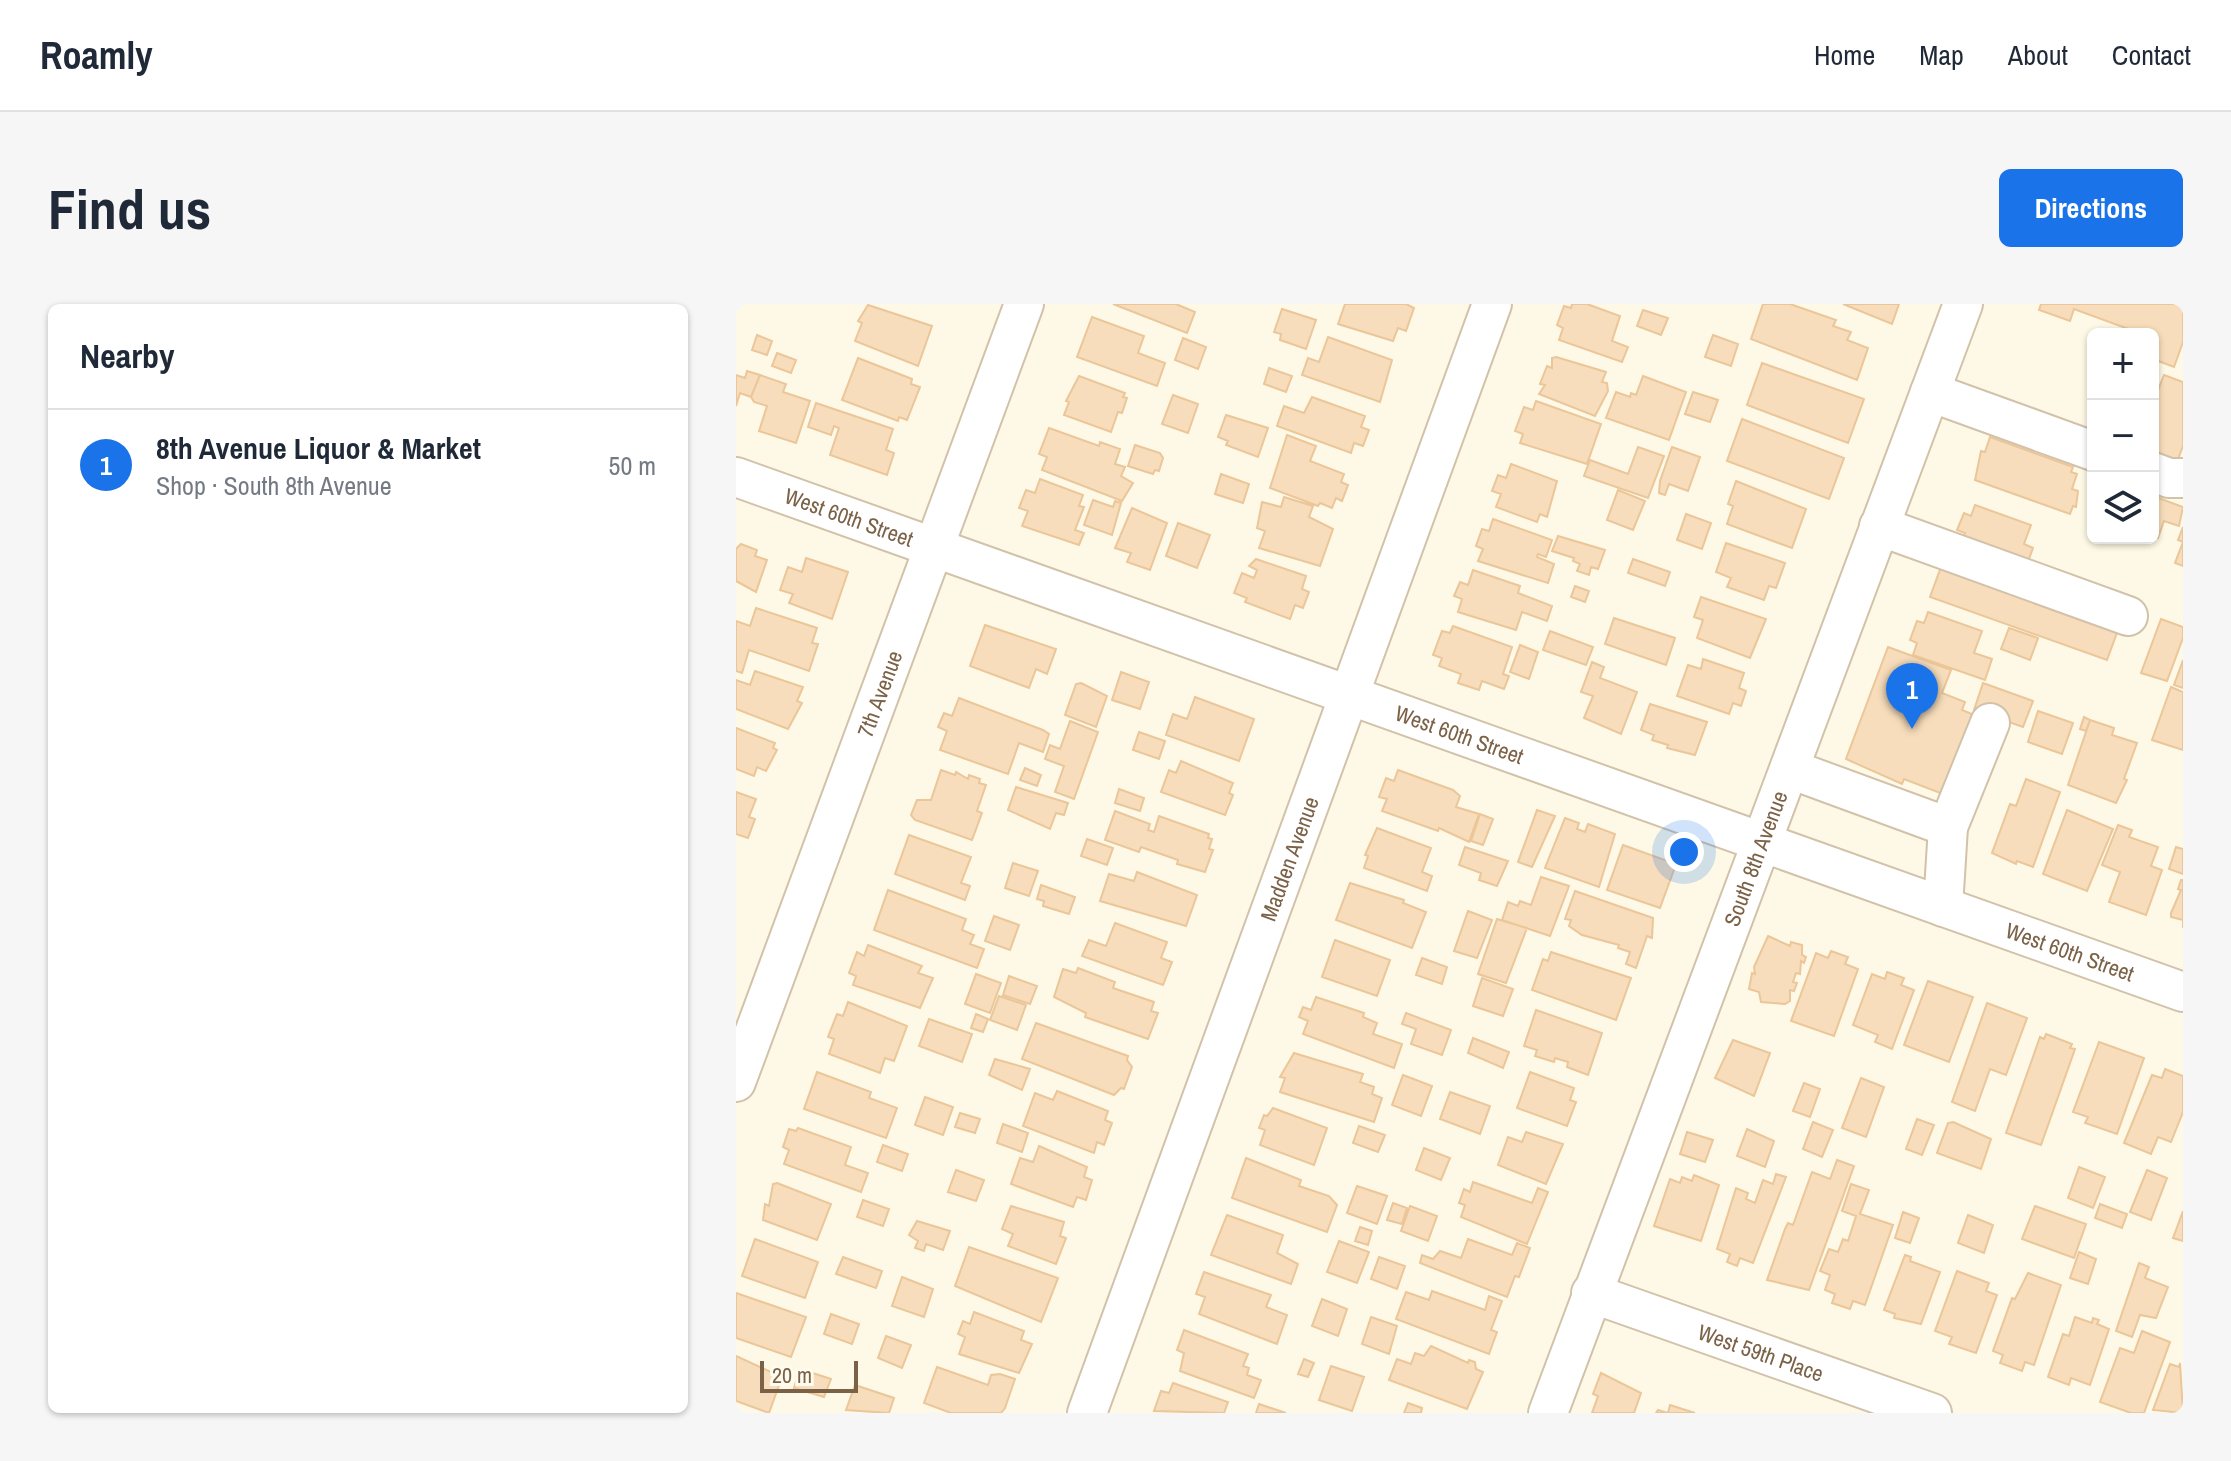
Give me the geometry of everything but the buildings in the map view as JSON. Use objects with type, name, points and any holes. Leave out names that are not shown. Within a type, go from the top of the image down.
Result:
[{"type":"street","name":"7th Avenue","points":[[736,1082],[1024,304]]},
{"type":"street","name":"Madden Avenue","points":[[1087,1413],[1492,304]]},
{"type":"street","name":"South 8th Avenue","points":[[1548,1413],[1963,304]]},
{"type":"street","points":[[1930,392],[2087,449]]},
{"type":"street","points":[[2159,474],[2183,478]]},
{"type":"street","name":"West 60th Street","points":[[736,477],[2183,992]]},
{"type":"street","points":[[1879,526],[2128,616]]},
{"type":"street","points":[[1943,907],[1948,827],[1990,723]]},
{"type":"street","points":[[1790,769],[1948,827]]},
{"type":"street","name":"West 59th Place","points":[[1591,1293],[1932,1413]]},
{"type":"place","name":"8th Avenue Liquor & Market","points":[[1912,729]]}]
